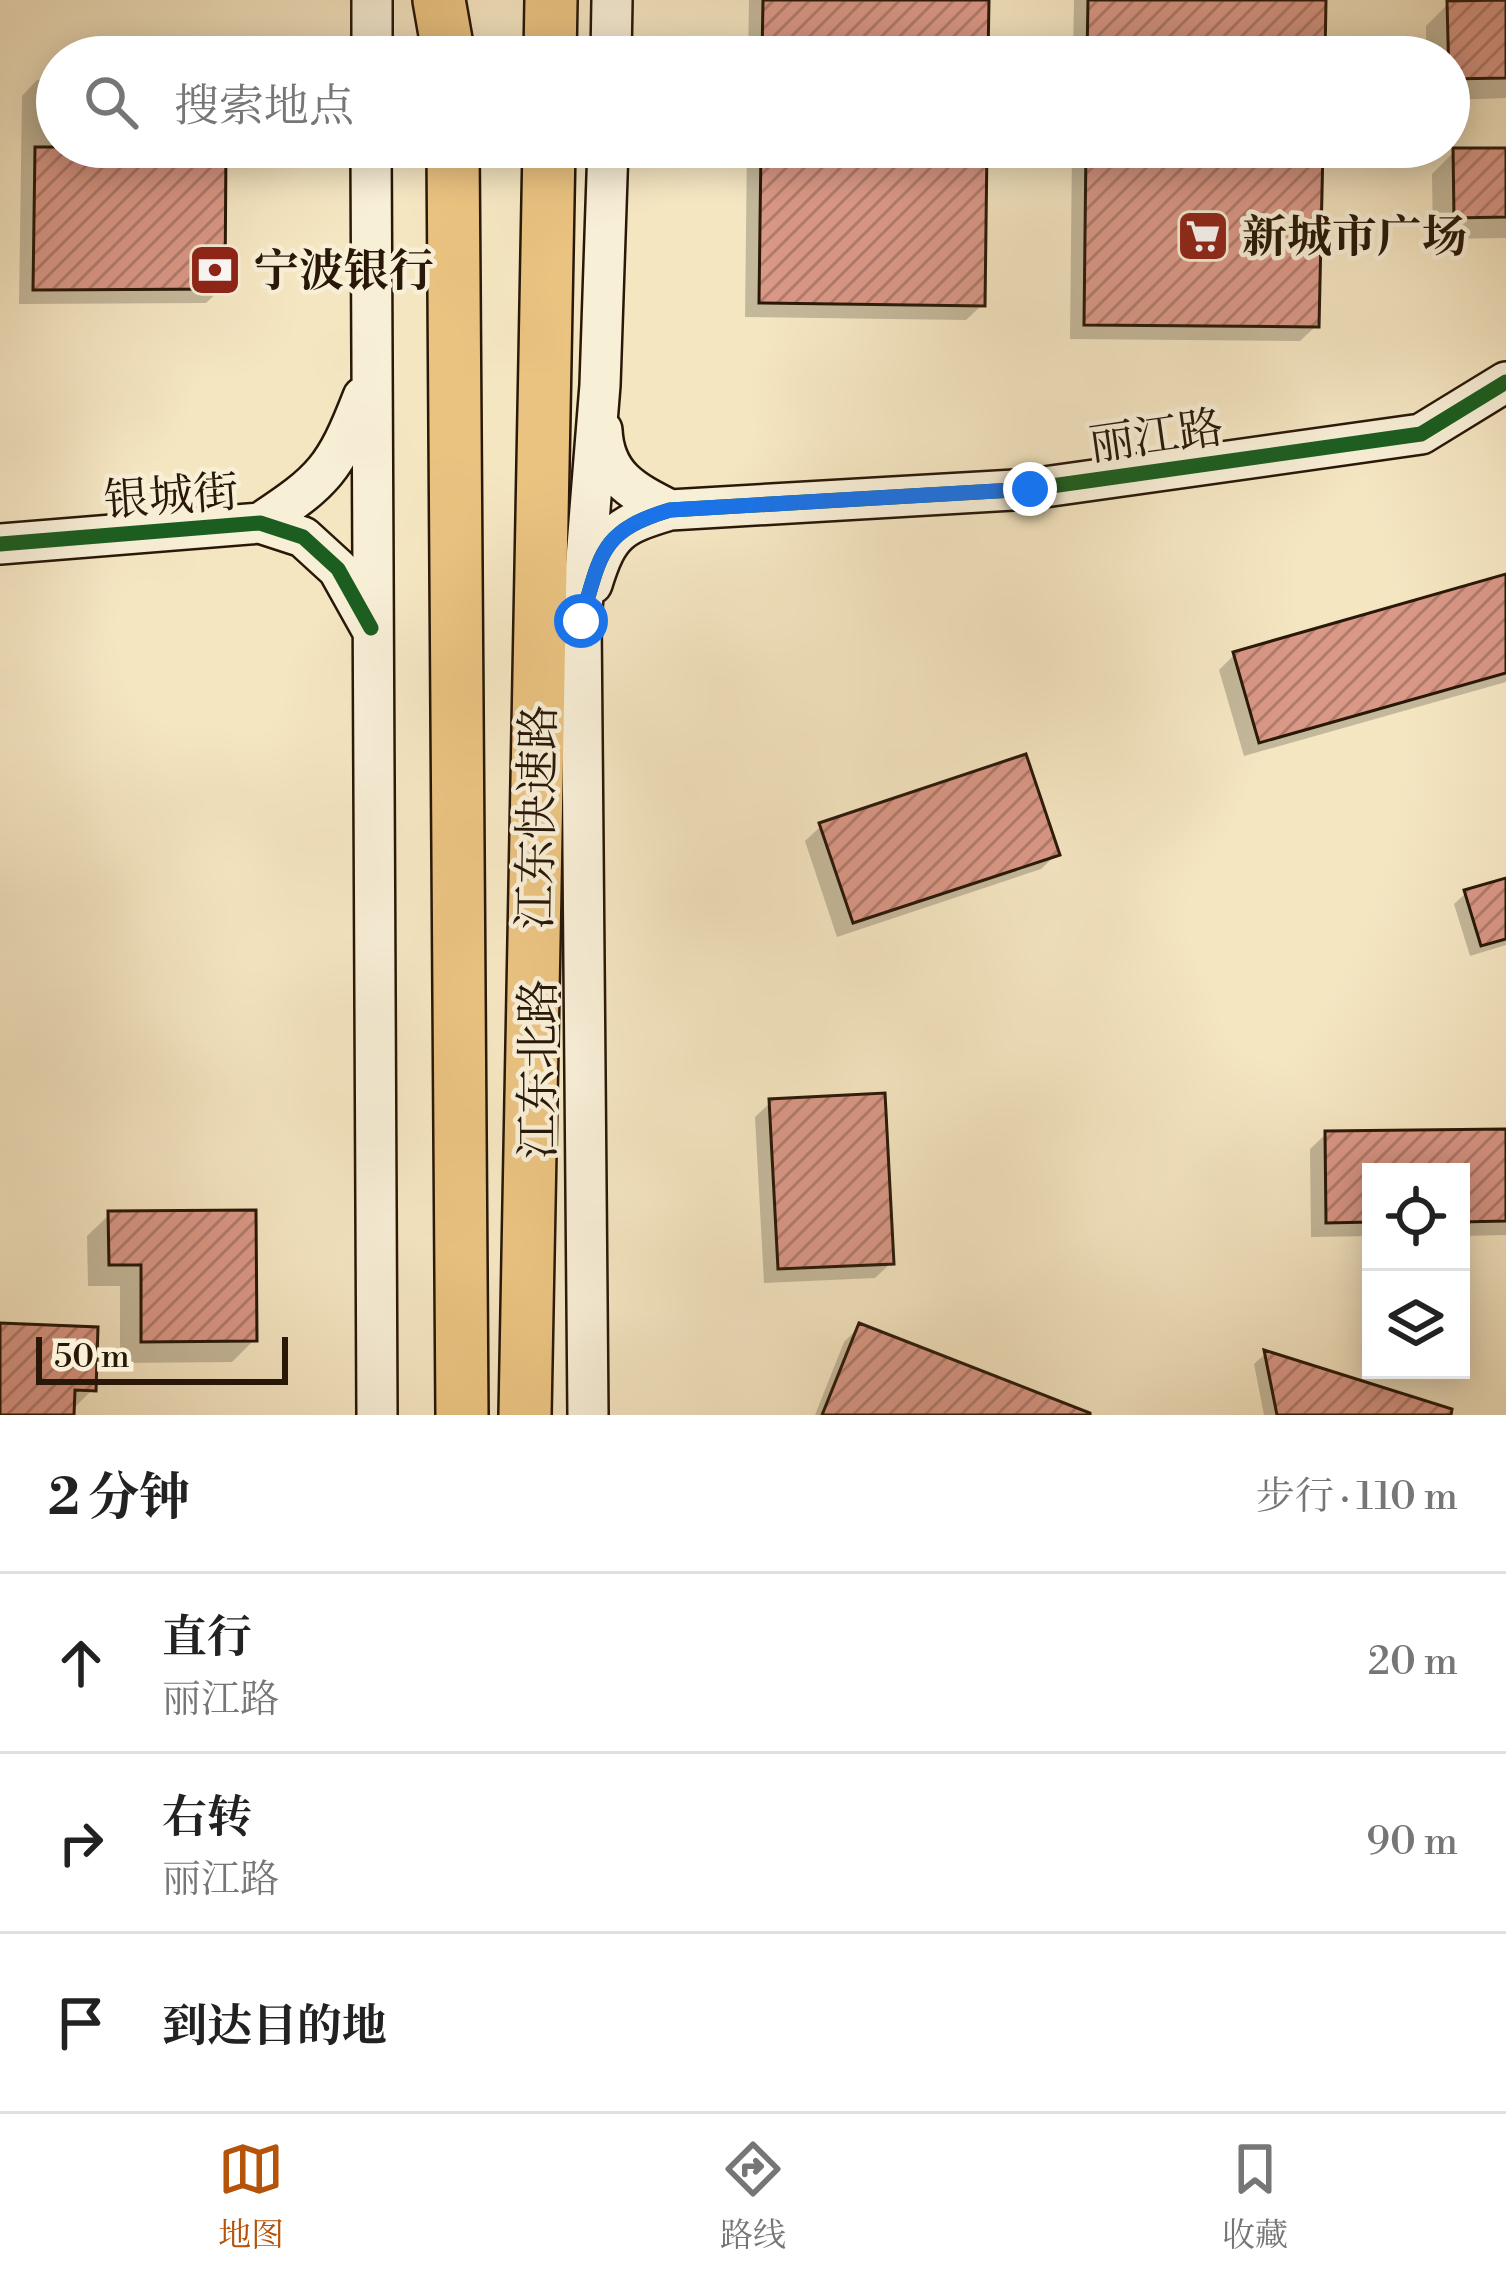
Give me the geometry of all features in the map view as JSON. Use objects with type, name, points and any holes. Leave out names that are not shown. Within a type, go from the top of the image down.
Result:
[{"type":"highway","points":[[439,0],[447,36]]},
{"type":"highway","points":[[452,36],[453,0]]},
{"type":"highway","points":[[550,36],[551,0]]},
{"type":"highway","name":"江东快速路","points":[[453,168],[462,1415]]},
{"type":"highway","name":"江东快速路","points":[[526,1415],[549,168]]},
{"type":"main road","points":[[372,0],[372,36]]},
{"type":"main road","points":[[611,36],[612,0]]},
{"type":"main road","points":[[371,168],[377,1415]]},
{"type":"main road","name":"江东北路","points":[[588,1415],[581,621],[600,385],[607,168]]},
{"type":"main road","name":"银城街","points":[[260,523],[313,488],[338,459],[370,380]]},
{"type":"main road","name":"丽江路","points":[[581,621],[604,544],[631,521],[670,510],[1030,489],[1421,434],[1506,382]]},
{"type":"main road","points":[[600,385],[603,454],[626,488],[670,510]]},
{"type":"main road","name":"银城街","points":[[0,544],[260,523],[303,537],[338,569],[371,628]]},
{"type":"building","points":[[763,0],[989,0],[988,36],[762,36]]},
{"type":"building","points":[[1088,0],[1326,0],[1325,36],[1087,36]]},
{"type":"building","points":[[1506,0],[1506,78],[1470,79],[1470,36],[1448,36],[1447,1]]},
{"type":"building","points":[[35,147],[36,168],[226,168],[225,289],[33,290]]},
{"type":"building","points":[[1470,148],[1506,148],[1506,217],[1454,218],[1453,168],[1470,168]]},
{"type":"building","points":[[761,168],[987,168],[985,306],[759,303]]},
{"type":"building","name":"新城市广场","points":[[1086,168],[1323,168],[1319,327],[1084,325]]},
{"type":"building","points":[[1506,574],[1506,673],[1259,743],[1233,652]]},
{"type":"building","points":[[1026,754],[1060,855],[853,923],[819,823]]},
{"type":"building","points":[[1506,878],[1506,939],[1481,946],[1464,890]]},
{"type":"building","points":[[885,1093],[894,1264],[778,1269],[769,1099]]},
{"type":"building","points":[[1506,1129],[1506,1221],[1470,1222],[1470,1163],[1362,1163],[1362,1222],[1326,1223],[1325,1131]]},
{"type":"building","points":[[256,1210],[257,1341],[141,1342],[141,1265],[109,1265],[108,1211]]},
{"type":"building","points":[[0,1323],[98,1327],[96,1391],[75,1390],[74,1415],[0,1415]]},
{"type":"building","points":[[859,1323],[1090,1413],[1090,1415],[822,1415]]},
{"type":"building","points":[[1264,1350],[1452,1409],[1451,1415],[1277,1415]]},
{"type":"cycle path","points":[[581,621],[606,549],[629,527],[670,510],[1030,489],[1421,434],[1506,382]]},
{"type":"cycle path","points":[[0,544],[260,523],[303,537],[338,569],[371,628]]},
{"type":"place","name":"新城市广场","points":[[1203,236]]},
{"type":"place","name":"宁波银行","points":[[215,270]]},
{"type":"route","points":[[581,621],[604,544],[631,521],[670,510],[1030,489]]}]
